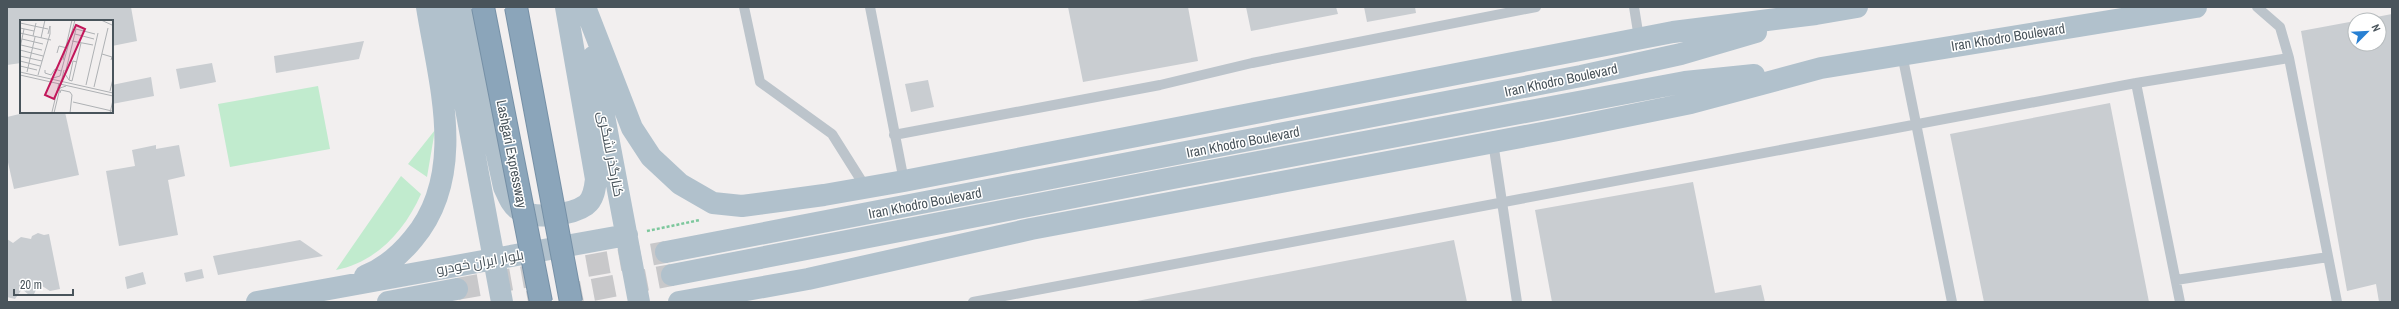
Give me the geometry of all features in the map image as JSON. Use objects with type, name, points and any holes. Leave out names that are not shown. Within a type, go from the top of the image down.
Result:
[{"type":"highway","name":"Lashgari Expressway","points":[[484,7],[540,302]]},
{"type":"highway","points":[[516,7],[571,302]]},
{"type":"main road","points":[[257,302],[333,288],[367,275],[387,265],[405,249],[420,232],[434,207],[444,179],[446,148],[444,117],[427,7]]},
{"type":"main road","points":[[447,7],[502,302]]},
{"type":"main road","points":[[465,7],[504,187],[511,202],[519,210],[534,216],[548,216],[572,211],[586,205],[594,193],[596,179],[566,7]]},
{"type":"main road","points":[[584,7],[632,128],[651,157],[680,184],[713,203],[742,206],[866,188]]},
{"type":"main road","name":"کنارگذر لشگری","points":[[584,7],[639,302]]},
{"type":"main road","name":"Iran Khodro Boulevard","points":[[866,188],[1639,38],[1857,7]]},
{"type":"main road","name":"Iran Khodro Boulevard","points":[[672,275],[1685,82],[1821,68],[2196,7]]},
{"type":"main road","name":"Iran Khodro Boulevard","points":[[666,252],[1581,76],[1681,54],[1816,14]]},
{"type":"main road","name":"Iran Khodro Boulevard","points":[[808,279],[1031,229],[1691,103],[1821,68]]},
{"type":"main road","name":"بلوار ایران خودرو","points":[[333,288],[627,235]]},
{"type":"main road","points":[[679,302],[808,279]]},
{"type":"main road","points":[[749,302],[762,294],[808,279]]},
{"type":"main road","points":[[388,302],[458,289]]},
{"type":"lane","points":[[744,7],[760,82],[832,134],[866,188]]},
{"type":"lane","points":[[870,7],[904,181]]},
{"type":"lane","points":[[894,135],[1160,85],[1252,63],[1536,7]]},
{"type":"lane","points":[[1634,7],[1639,38]]},
{"type":"lane","points":[[2257,7],[2280,27],[2289,58],[2337,302]]},
{"type":"lane","points":[[1902,54],[1952,302]]},
{"type":"lane","points":[[973,302],[1502,201],[2136,83],[2289,58]]},
{"type":"lane","points":[[2136,83],[2180,302]]},
{"type":"lane","points":[[1493,142],[1517,302]]},
{"type":"lane","points":[[2176,280],[2328,257]]},
{"type":"green space","points":[[318,86],[330,149],[230,167],[218,104]]},
{"type":"green space","points":[[435,130],[427,177],[408,164]]},
{"type":"green space","points":[[401,176],[421,194],[407,220],[398,232],[377,252],[351,266],[336,270]]},
{"type":"building","points":[[7,7],[131,7],[137,41],[113,46],[113,20],[20,20],[20,63],[7,65]]},
{"type":"building","points":[[1068,7],[1188,7],[1198,61],[1083,82]]},
{"type":"building","points":[[1246,7],[1336,7],[1338,14],[1251,31]]},
{"type":"building","points":[[1364,7],[1415,7],[1416,13],[1367,22]]},
{"type":"building","points":[[2392,14],[2392,302],[2379,302],[2376,284],[2347,291],[2301,31],[2347,22],[2347,52],[2387,52],[2387,15]]},
{"type":"building","points":[[364,41],[359,59],[276,73],[274,56]]},
{"type":"building","points":[[212,63],[216,82],[180,89],[176,69]]},
{"type":"building","points":[[151,77],[154,96],[113,104],[113,85]]},
{"type":"building","points":[[928,80],[934,107],[911,112],[905,84]]},
{"type":"building","points":[[2110,103],[2149,302],[1984,302],[1950,134]]},
{"type":"building","points":[[24,113],[65,113],[79,175],[14,189],[7,158],[7,117]]},
{"type":"building","points":[[156,145],[156,149],[179,145],[185,176],[168,180],[178,235],[119,246],[106,171],[135,166],[132,150]]},
{"type":"building","points":[[1693,182],[1715,293],[1761,285],[1765,302],[1552,302],[1535,210]]},
{"type":"building","points":[[38,233],[44,235],[49,234],[60,289],[50,291],[39,284],[34,294],[29,295],[22,289],[15,299],[7,297],[7,239],[13,243],[21,237],[31,239],[32,236]]},
{"type":"building","points":[[300,240],[323,256],[218,275],[213,256]]},
{"type":"building","points":[[1454,240],[1467,302],[1137,302],[1137,301]]},
{"type":"building","points":[[202,269],[204,278],[186,282],[184,273]]},
{"type":"building","points":[[143,272],[146,284],[127,289],[125,277]]},
{"type":"tunnel","points":[[457,289],[666,252]]},
{"type":"tunnel","points":[[528,302],[672,275]]}]
